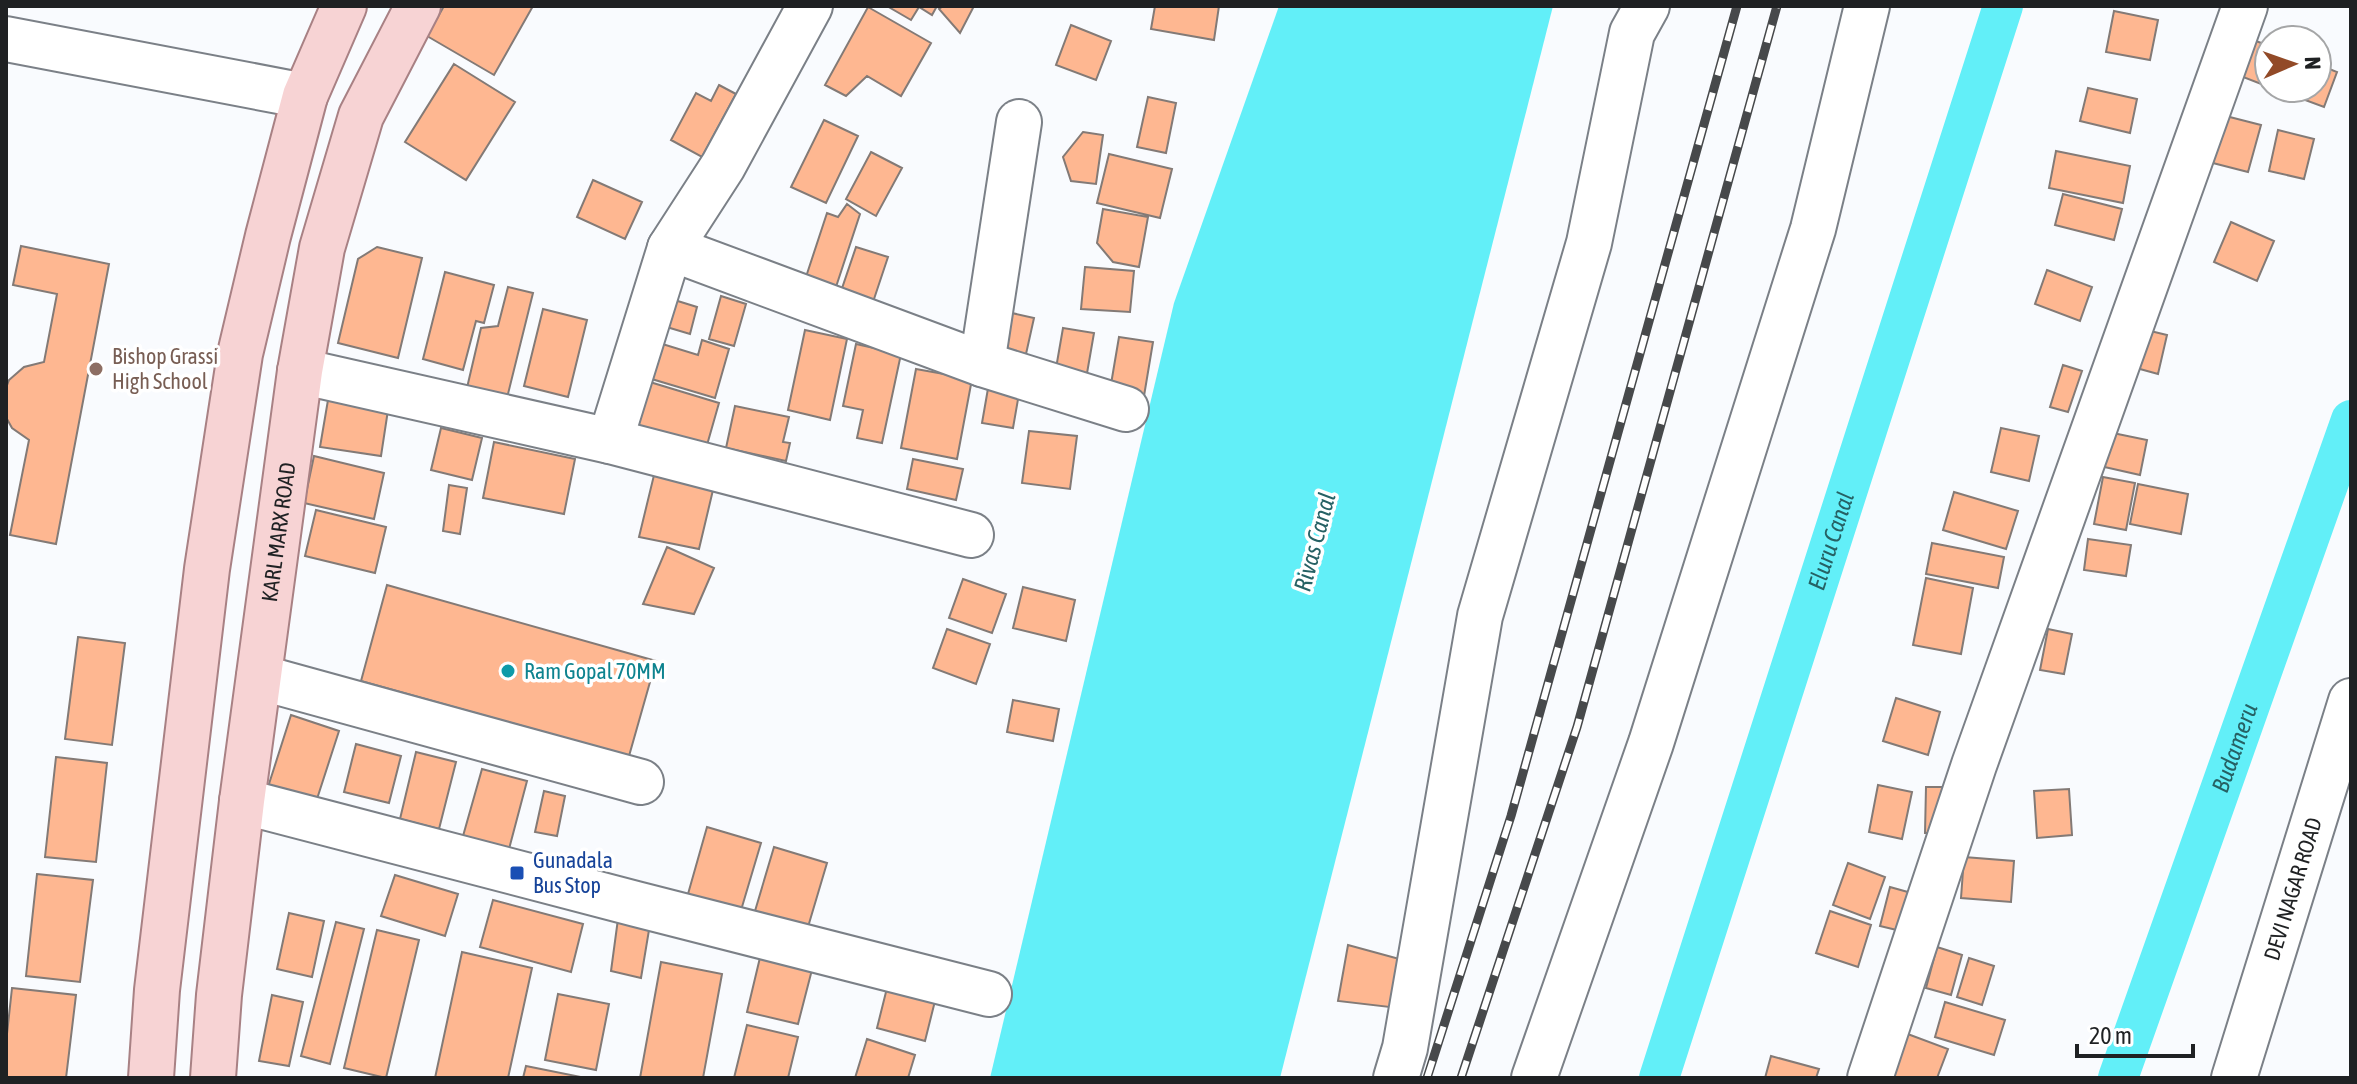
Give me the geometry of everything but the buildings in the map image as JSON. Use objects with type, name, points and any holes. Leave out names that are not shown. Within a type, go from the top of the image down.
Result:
[{"type":"main road","points":[[151,1078],[157,990],[207,569],[240,354],[305,96],[344,6]]},
{"type":"main road","name":"KARL MARX ROAD","points":[[213,1078],[219,995],[242,801],[300,371],[322,248],[361,116],[418,6]]},
{"type":"main road","points":[[207,569],[272,576]]},
{"type":"street","points":[[610,441],[670,248],[723,166],[810,6]]},
{"type":"street","points":[[1396,1078],[1408,1032],[1480,616],[1589,243],[1632,33],[1647,6]]},
{"type":"street","points":[[1534,1078],[1651,743],[1808,244],[1867,6]]},
{"type":"street","points":[[1870,1078],[1974,765],[2245,6]]},
{"type":"street","points":[[6,39],[305,96]]},
{"type":"street","points":[[982,364],[1019,122]]},
{"type":"street","points":[[670,248],[982,364],[1126,409]]},
{"type":"street","points":[[300,371],[610,441],[971,535]]},
{"type":"street","points":[[259,677],[641,782]]},
{"type":"street","name":"DEVI NAGAR ROAD","points":[[2234,1078],[2351,701]]},
{"type":"street","points":[[242,801],[989,994]]},
{"type":"water","name":"Rivas Canal","points":[[1279,6],[1553,6],[1280,1078],[990,1078],[1174,303]]},
{"type":"waterway","name":"Eluru Canal","points":[[1659,1078],[2003,6]]},
{"type":"waterway","name":"Budameru","points":[[2118,1078],[2351,420]]},
{"type":"railway","points":[[1427,1078],[1511,816],[1737,6]]},
{"type":"railway","points":[[1461,1078],[1577,727],[1777,6]]},
{"type":"place","name":"Bishop Grassi High School","points":[[96,369]]},
{"type":"place","name":"Ram Gopal 70MM","points":[[508,671]]},
{"type":"place","name":"Gunadala Bus Stop","points":[[517,873]]}]
